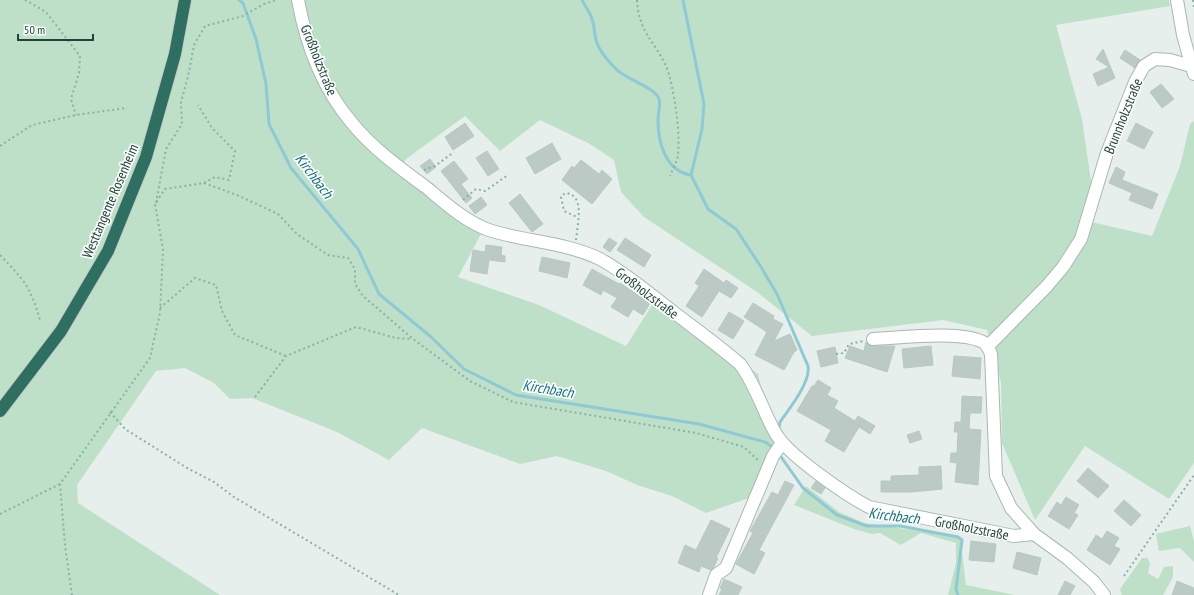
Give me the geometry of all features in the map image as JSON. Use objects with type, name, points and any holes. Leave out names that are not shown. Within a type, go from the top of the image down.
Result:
[{"type":"highway","name":"Westtangente Rosenheim","points":[[0,411],[61,332],[108,251],[146,157],[175,54],[185,0]]},
{"type":"street","name":"Großholzstraße","points":[[298,0],[306,34],[330,92],[352,124],[368,141],[431,192],[477,224],[512,236],[545,241],[575,249],[600,260],[623,273],[740,364],[747,374],[766,417],[782,443],[849,497],[868,507],[1014,536],[1034,534]]},
{"type":"street","name":"Brunnholzstraße","points":[[988,346],[1063,268],[1081,239],[1107,153],[1135,82],[1144,66],[1155,59],[1170,60],[1192,70],[1189,34],[1177,0]]},
{"type":"street","points":[[873,339],[941,335],[983,342],[988,346]]},
{"type":"street","name":"Großholzstraße","points":[[988,346],[991,354],[996,476],[1011,508],[1034,534],[1067,558],[1094,582],[1104,595]]},
{"type":"street","points":[[709,595],[716,575],[726,568],[773,456],[782,443]]},
{"type":"path","points":[[25,0],[46,12],[66,35],[80,56],[79,73],[71,100],[76,115]]},
{"type":"path","points":[[0,514],[60,484],[150,358],[160,308],[163,249],[156,204],[166,149],[182,124],[181,102],[188,77],[194,45],[205,26],[220,20],[242,16],[252,12],[264,4],[276,0]]},
{"type":"path","points":[[637,0],[638,13],[645,33],[666,66],[676,102],[677,159],[670,176]]},
{"type":"path","points":[[1192,0],[1194,8]]},
{"type":"path","points":[[156,204],[166,190],[204,183],[215,177],[230,180],[234,151],[212,128],[198,105]]},
{"type":"path","points":[[0,146],[32,125],[76,115],[126,108]]},
{"type":"path","points":[[424,170],[435,166],[454,152]]},
{"type":"path","points":[[463,200],[476,189],[486,192],[508,175]]},
{"type":"path","points":[[204,183],[237,195],[278,214],[296,234],[328,255],[348,258],[355,269],[355,284],[363,296],[413,339],[470,381],[513,402],[696,433],[744,447],[760,461],[773,456]]},
{"type":"path","points":[[575,249],[578,203],[576,198],[569,193],[564,193],[561,196],[564,211],[577,217]]},
{"type":"path","points":[[0,255],[20,275],[32,294],[40,320]]},
{"type":"path","points":[[160,308],[196,278],[216,286],[222,311],[235,335],[286,356]]},
{"type":"path","points":[[255,397],[286,356],[356,327],[396,338],[413,339]]},
{"type":"path","points":[[836,354],[844,353],[849,344],[873,339]]},
{"type":"path","points":[[110,412],[125,429],[187,468],[214,482],[234,497],[399,595]]},
{"type":"path","points":[[1124,576],[1194,475]]},
{"type":"path","points":[[60,484],[65,546],[72,595]]},
{"type":"green space","points":[[0,0],[1169,0],[1170,6],[1056,25],[1082,119],[1091,181],[1087,221],[1152,236],[1180,166],[1190,124],[1194,121],[1194,463],[1169,499],[1085,446],[1035,520],[1002,443],[1001,382],[987,330],[943,320],[812,336],[757,292],[644,217],[621,192],[614,160],[590,144],[540,120],[500,151],[465,116],[406,159],[401,167],[481,234],[458,277],[539,305],[626,346],[654,302],[758,374],[775,445],[752,497],[706,513],[672,496],[637,485],[606,471],[557,456],[520,464],[422,428],[389,460],[337,432],[252,398],[230,399],[214,383],[185,368],[156,371],[77,485],[78,503],[220,595],[0,595]]},
{"type":"green space","points":[[806,486],[839,512],[864,523],[960,537],[966,585],[1015,595],[948,595],[956,563],[956,543],[921,533],[901,545],[880,533],[872,534],[854,529],[794,505]]},
{"type":"green space","points":[[1190,526],[1194,541],[1194,562],[1180,548],[1159,551],[1156,534]]},
{"type":"green space","points":[[1142,558],[1148,558],[1150,564],[1148,573],[1158,579],[1164,567],[1173,566],[1173,577],[1163,595],[1122,595],[1120,589]]},
{"type":"building","points":[[1103,49],[1115,78],[1098,86],[1093,74],[1109,67],[1096,59]]},
{"type":"building","points":[[1125,50],[1140,60],[1135,68],[1120,58]]},
{"type":"building","points":[[1161,84],[1174,99],[1162,108],[1150,92]]},
{"type":"building","points":[[465,123],[474,136],[453,150],[445,137]]},
{"type":"building","points":[[1136,123],[1153,132],[1144,149],[1127,141]]},
{"type":"building","points":[[552,143],[561,159],[535,174],[526,158]]},
{"type":"building","points":[[487,151],[499,169],[488,176],[476,158]]},
{"type":"building","points":[[430,159],[436,167],[427,174],[420,166]]},
{"type":"building","points":[[581,160],[599,174],[602,170],[612,179],[592,204],[562,180],[572,166],[574,168]]},
{"type":"building","points":[[454,161],[468,179],[461,184],[472,198],[466,203],[441,171]]},
{"type":"building","points":[[1116,167],[1125,172],[1122,180],[1158,194],[1152,209],[1129,200],[1132,193],[1109,183]]},
{"type":"building","points":[[520,194],[543,224],[532,232],[509,203]]},
{"type":"building","points":[[481,197],[487,205],[475,214],[469,206]]},
{"type":"building","points":[[609,238],[617,243],[610,252],[603,247]]},
{"type":"building","points":[[625,238],[651,255],[644,267],[617,250]]},
{"type":"building","points":[[486,245],[502,247],[501,255],[505,256],[505,262],[489,260],[487,274],[470,271],[473,250],[485,252]]},
{"type":"building","points":[[542,257],[570,263],[567,278],[539,271]]},
{"type":"building","points":[[592,269],[619,284],[620,283],[650,303],[643,315],[633,309],[628,317],[611,307],[617,298],[603,290],[601,295],[583,285]]},
{"type":"building","points":[[704,269],[724,283],[726,280],[738,288],[731,298],[719,291],[702,317],[686,306],[699,286],[695,283]]},
{"type":"building","points":[[753,303],[774,316],[773,319],[783,324],[774,341],[790,334],[797,350],[794,352],[784,370],[755,355],[767,332],[744,317]]},
{"type":"building","points":[[729,312],[744,321],[733,339],[718,330]]},
{"type":"building","points":[[866,342],[873,346],[895,346],[887,372],[845,358],[850,346],[864,351]]},
{"type":"building","points":[[931,346],[933,365],[904,368],[902,349]]},
{"type":"building","points":[[835,347],[838,363],[821,367],[817,351]]},
{"type":"building","points":[[954,356],[981,358],[980,379],[952,376]]},
{"type":"building","points":[[818,380],[831,388],[827,395],[838,401],[834,408],[855,421],[858,416],[875,426],[870,434],[859,427],[844,452],[825,441],[831,430],[797,411],[812,386],[814,386]]},
{"type":"building","points":[[962,396],[982,397],[981,413],[970,413],[969,429],[981,430],[978,485],[955,482],[957,463],[950,462],[951,453],[957,453],[958,432],[954,432],[955,422],[961,422]]},
{"type":"building","points":[[919,431],[922,439],[910,443],[907,435]]},
{"type":"building","points":[[941,466],[942,489],[912,492],[881,492],[881,481],[891,481],[891,476],[919,475],[919,467]]},
{"type":"building","points":[[1088,468],[1109,486],[1098,498],[1077,481]]},
{"type":"building","points":[[785,481],[794,485],[759,550],[765,553],[754,574],[736,564],[753,533],[750,531],[772,492],[778,495]]},
{"type":"building","points":[[816,481],[825,488],[821,494],[811,488]]},
{"type":"building","points":[[1066,497],[1079,505],[1074,513],[1078,515],[1069,529],[1048,516],[1057,502],[1061,505]]},
{"type":"building","points":[[1124,500],[1141,515],[1131,526],[1114,511]]},
{"type":"building","points":[[711,520],[730,529],[716,558],[718,558],[714,567],[711,570],[701,566],[699,572],[678,563],[685,545],[696,550]]},
{"type":"building","points":[[1107,531],[1119,538],[1114,546],[1120,549],[1110,565],[1087,550],[1096,535],[1102,539]]},
{"type":"building","points":[[971,541],[996,544],[994,562],[969,560]]},
{"type":"building","points":[[1017,552],[1041,558],[1037,575],[1013,568]]},
{"type":"building","points":[[724,579],[742,587],[738,595],[719,595]]},
{"type":"building","points":[[1065,581],[1075,586],[1070,595],[1058,595]]},
{"type":"building","points":[[1177,581],[1194,588],[1194,595],[1172,595]]},
{"type":"waterway","name":"Kirchbach","points":[[239,0],[243,3],[256,39],[266,84],[269,124],[291,168],[358,249],[379,294],[430,336],[464,369],[516,395],[699,424],[765,442],[774,448]]},
{"type":"waterway","points":[[582,0],[591,16],[594,25],[595,37],[600,50],[621,73],[653,91],[657,95],[660,104],[658,129],[665,154],[669,162],[675,168],[691,175]]},
{"type":"waterway","points":[[683,0],[704,104],[702,129],[691,175],[708,209],[736,229],[761,267],[777,294],[808,366],[808,372],[803,387],[794,403],[780,422],[779,428]]},
{"type":"waterway","name":"Kirchbach","points":[[779,454],[803,488],[837,515],[867,526],[900,526],[958,537],[962,540],[956,589],[958,595]]}]
